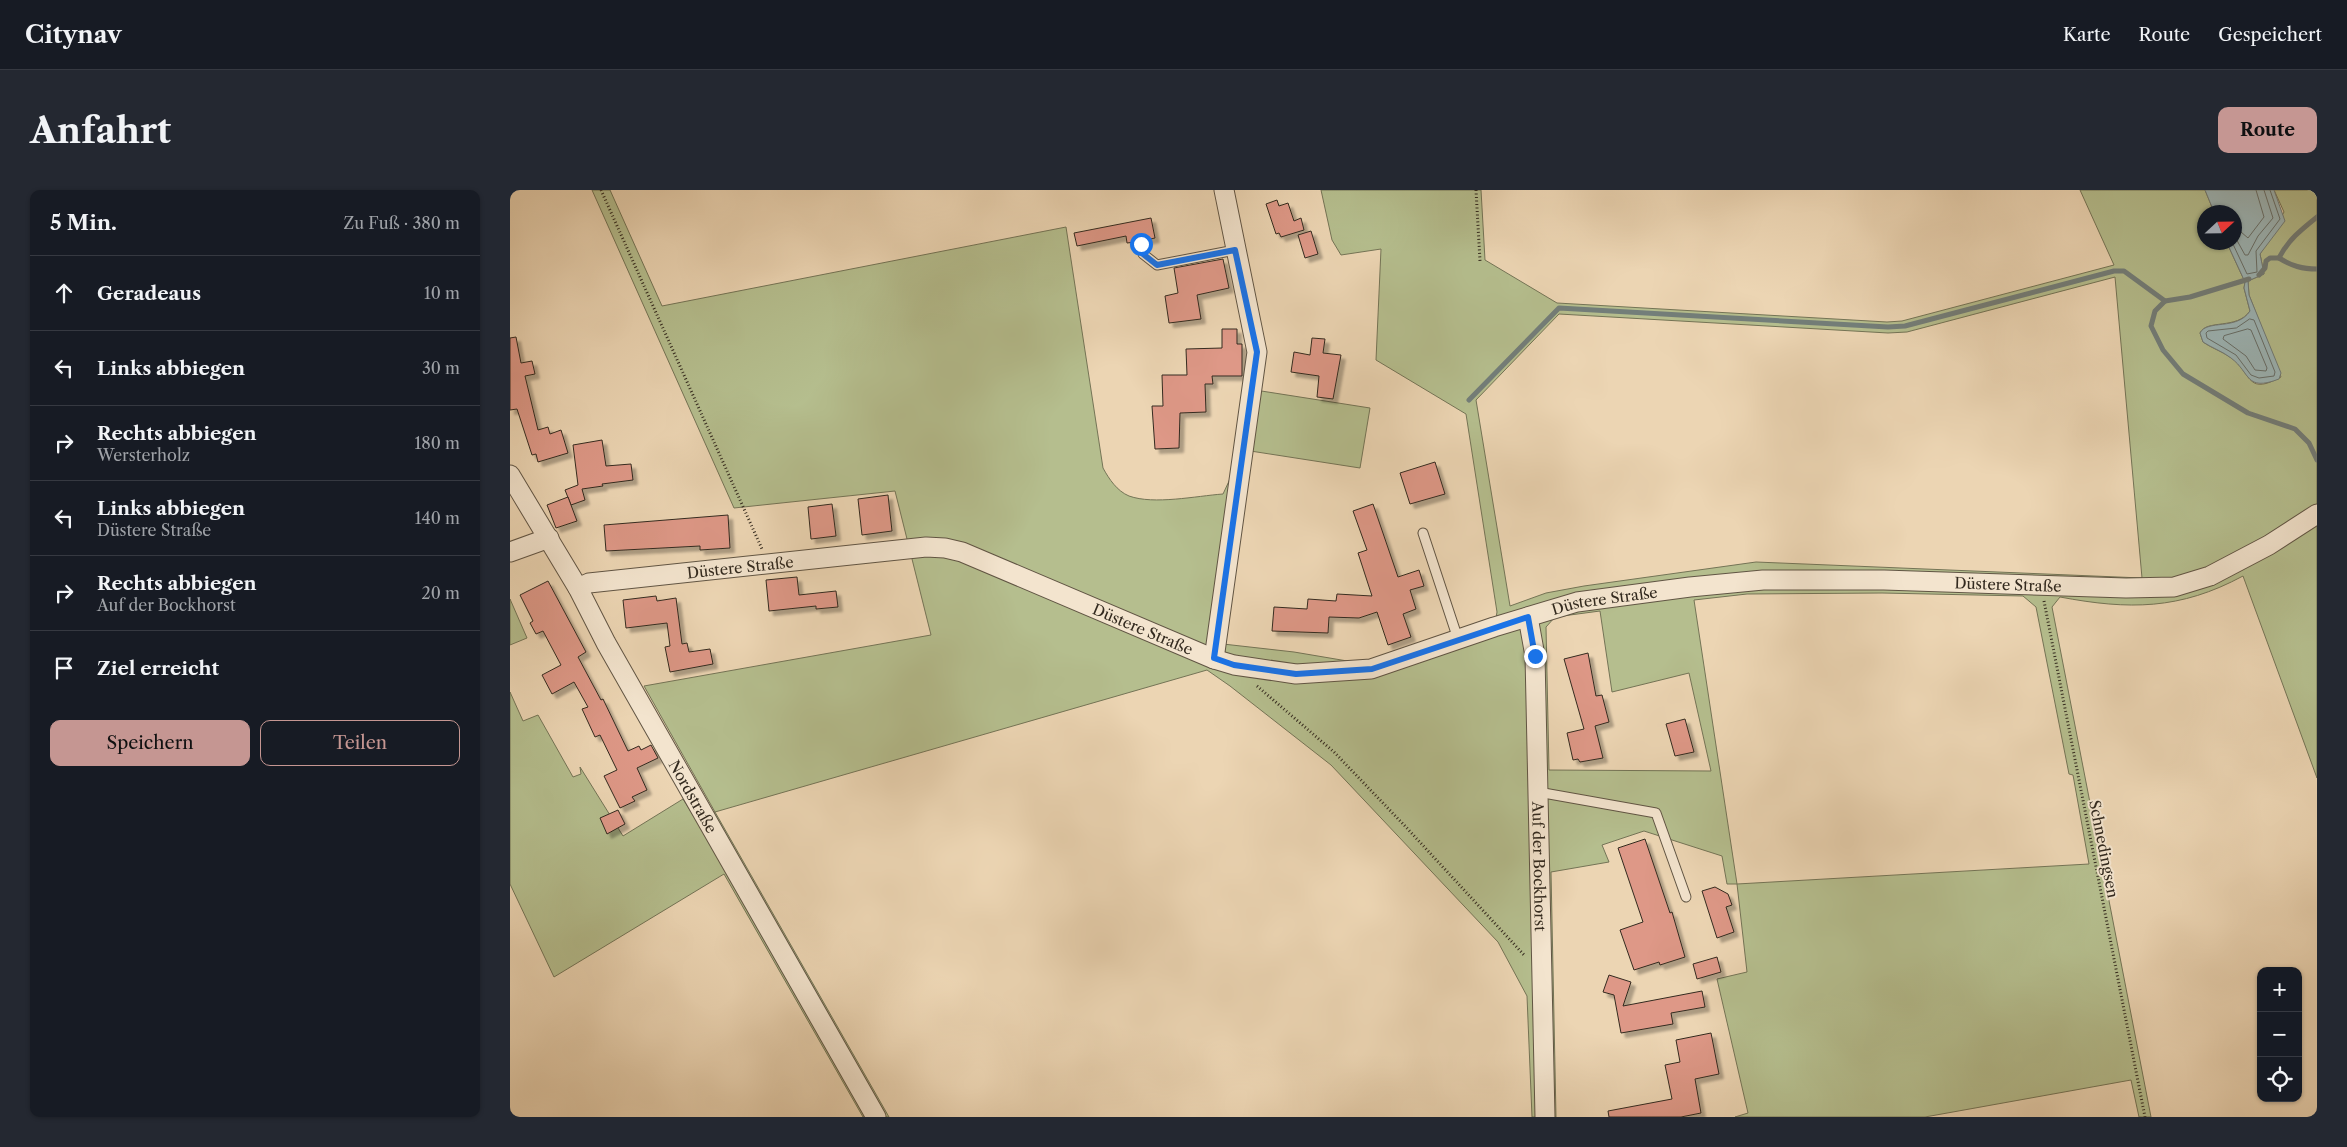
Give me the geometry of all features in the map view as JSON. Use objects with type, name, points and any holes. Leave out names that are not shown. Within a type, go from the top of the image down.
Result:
[{"type":"street","points":[[1214,658],[1257,352],[1224,190]]},
{"type":"street","name":"Nordstraße","points":[[510,475],[578,588],[606,643],[876,1117]]},
{"type":"street","name":"Düstere Straße","points":[[578,588],[589,582],[768,563],[926,548],[945,548],[962,552],[1214,658],[1234,665],[1296,674],[1372,669],[1458,639],[1590,600],[1763,580],[1884,580],[2149,589],[2174,587],[2210,576],[2269,545],[2317,514]]},
{"type":"street","points":[[510,552],[549,538]]},
{"type":"street","name":"Auf der Bockhorst","points":[[1528,617],[1535,656],[1545,1117]]},
{"type":"lane","points":[[1141,244],[1143,254],[1157,265],[1235,250]]},
{"type":"lane","points":[[1423,533],[1458,639]]},
{"type":"lane","points":[[1538,792],[1656,812],[1686,897]]},
{"type":"path","points":[[601,190],[768,563]]},
{"type":"path","points":[[1476,190],[1480,261]]},
{"type":"path","name":"Schnedingsen","points":[[2040,585],[2145,1117]]},
{"type":"path","points":[[1254,683],[1334,752],[1500,928],[1541,976]]},
{"type":"green space","points":[[592,190],[610,190],[662,306],[1066,227],[1103,468],[1117,488],[1129,496],[1139,499],[1163,500],[1223,494],[1244,449],[1255,390],[1370,408],[1360,468],[1244,450],[1223,644],[1294,652],[1371,665],[1495,624],[1497,612],[1466,414],[1376,360],[1381,249],[1341,255],[1332,240],[1321,190],[1481,190],[1485,260],[1557,303],[1887,322],[1902,321],[2114,265],[2080,190],[2205,190],[2211,205],[2197,205],[2197,250],[2230,250],[2245,282],[2244,288],[2250,311],[2238,320],[2209,326],[2200,333],[2203,342],[2234,360],[2256,384],[2262,384],[2281,377],[2249,295],[2248,281],[2264,274],[2260,254],[2284,212],[2274,190],[2317,190],[2317,778],[2243,576],[2220,587],[2176,601],[2132,605],[2109,604],[2060,597],[2052,607],[2151,1117],[2139,1117],[2131,1080],[1925,1117],[1735,1117],[1748,1113],[1717,979],[1747,972],[1737,884],[1727,884],[1722,856],[1644,831],[1602,845],[1609,862],[1551,872],[1556,1117],[1532,1117],[1527,996],[1498,942],[1331,765],[1207,670],[715,812],[644,686],[931,635],[895,491],[734,508]],"holes":[[[2115,277],[2142,578],[1756,562],[1584,586],[1546,593],[1510,606],[1476,400],[1559,314],[1888,333],[1907,332]],[[1882,593],[2023,596],[2036,607],[2069,774],[2073,775],[2089,864],[1737,884],[1694,600],[1747,594]],[[1600,611],[1612,692],[1689,673],[1711,771],[1549,770],[1546,627],[1555,617]]]},
{"type":"green space","points":[[510,599],[527,638],[510,645]]},
{"type":"green space","points":[[510,692],[523,721],[538,715],[573,777],[581,774],[580,767],[623,836],[683,799],[695,818],[715,812],[889,1117],[863,1117],[724,874],[554,977],[510,884]]},
{"type":"water","points":[[2205,190],[2274,190],[2285,221],[2260,254],[2264,274],[2248,281],[2249,295],[2281,373],[2279,379],[2260,383],[2254,382],[2231,358],[2203,342],[2200,333],[2204,329],[2209,326],[2238,321],[2250,311],[2244,288],[2245,282],[2230,250],[2242,250],[2242,205],[2211,205]]},
{"type":"building","points":[[1277,200],[1279,206],[1288,203],[1294,221],[1301,218],[1304,230],[1281,237],[1279,233],[1276,234],[1266,204]]},
{"type":"building","points":[[1151,218],[1155,238],[1146,240],[1140,238],[1135,242],[1127,243],[1126,236],[1077,246],[1074,233]]},
{"type":"building","points":[[1311,231],[1318,254],[1305,258],[1298,235]]},
{"type":"building","points":[[1223,259],[1229,288],[1197,295],[1201,319],[1169,323],[1165,296],[1178,293],[1174,268]]},
{"type":"building","points":[[1222,329],[1237,329],[1237,344],[1242,344],[1242,376],[1212,376],[1213,384],[1205,384],[1206,412],[1180,413],[1179,448],[1155,449],[1152,406],[1163,406],[1162,375],[1187,375],[1186,349],[1222,348]]},
{"type":"building","points":[[516,337],[521,363],[532,361],[535,374],[525,376],[538,430],[548,427],[550,434],[561,430],[568,453],[538,462],[536,454],[532,455],[517,409],[510,410],[510,338]]},
{"type":"building","points":[[1312,338],[1325,339],[1323,353],[1341,355],[1333,399],[1317,397],[1319,376],[1291,372],[1294,352],[1310,355]]},
{"type":"building","points":[[602,440],[606,466],[631,464],[633,480],[582,489],[585,500],[571,505],[565,490],[578,485],[573,445]]},
{"type":"building","points":[[1435,462],[1445,494],[1410,504],[1400,473]]},
{"type":"building","points":[[888,495],[892,531],[862,535],[858,499]]},
{"type":"building","points":[[568,497],[577,521],[556,528],[547,505]]},
{"type":"building","points":[[832,504],[836,536],[811,539],[808,507]]},
{"type":"building","points":[[1373,504],[1398,577],[1419,570],[1424,586],[1410,590],[1416,609],[1403,614],[1411,637],[1388,645],[1377,612],[1359,618],[1329,617],[1328,633],[1272,631],[1274,607],[1307,609],[1308,599],[1336,601],[1337,594],[1372,596],[1358,553],[1367,550],[1353,511]]},
{"type":"building","points":[[728,515],[730,548],[700,550],[700,546],[606,551],[604,525]]},
{"type":"building","points":[[797,577],[799,595],[836,591],[838,607],[816,609],[816,606],[769,611],[766,580]]},
{"type":"building","points":[[548,581],[586,652],[578,657],[601,700],[603,699],[628,751],[639,746],[641,750],[651,745],[658,758],[637,768],[647,790],[632,797],[635,801],[620,808],[604,776],[617,770],[600,735],[595,737],[582,709],[588,707],[574,682],[552,694],[542,675],[561,665],[543,631],[536,634],[530,623],[533,621],[520,595]]},
{"type":"building","points":[[656,596],[657,601],[676,598],[682,644],[687,643],[689,652],[710,649],[713,664],[670,672],[665,647],[670,646],[667,623],[626,628],[623,600]]},
{"type":"building","points":[[1588,653],[1596,696],[1602,695],[1609,722],[1595,726],[1603,758],[1580,762],[1578,759],[1573,760],[1567,733],[1584,729],[1564,659]]},
{"type":"building","points":[[1685,719],[1694,752],[1675,756],[1666,724]]},
{"type":"building","points":[[618,810],[625,824],[607,834],[600,818]]},
{"type":"building","points":[[1645,839],[1670,913],[1672,912],[1685,957],[1660,965],[1659,962],[1634,970],[1620,930],[1643,922],[1618,848]]},
{"type":"building","points":[[1715,887],[1728,894],[1732,905],[1726,907],[1734,932],[1717,938],[1702,891]]},
{"type":"building","points":[[1717,957],[1721,972],[1697,979],[1693,964]]},
{"type":"building","points":[[1609,975],[1631,982],[1623,1006],[1702,991],[1705,1007],[1671,1013],[1673,1024],[1621,1033],[1614,995],[1603,992]]},
{"type":"building","points":[[1711,1033],[1719,1074],[1695,1079],[1701,1113],[1681,1117],[1609,1117],[1608,1111],[1672,1099],[1665,1065],[1680,1062],[1676,1040]]},
{"type":"waterway","points":[[2259,275],[2265,268],[2266,261],[2270,258],[2279,258],[2291,240],[2317,217]]},
{"type":"waterway","points":[[2279,258],[2297,266],[2317,269]]},
{"type":"waterway","points":[[1469,400],[1559,308],[1888,327],[1905,326],[2114,271],[2124,271],[2165,301]]},
{"type":"waterway","points":[[2249,279],[2190,297],[2165,301],[2155,311],[2151,326],[2163,350],[2183,374],[2248,413],[2295,429],[2309,443],[2317,460]]},
{"type":"route","points":[[1141,244],[1143,254],[1157,265],[1235,250],[1257,352],[1214,658],[1234,665],[1296,674],[1372,669],[1528,617],[1535,656]]}]
